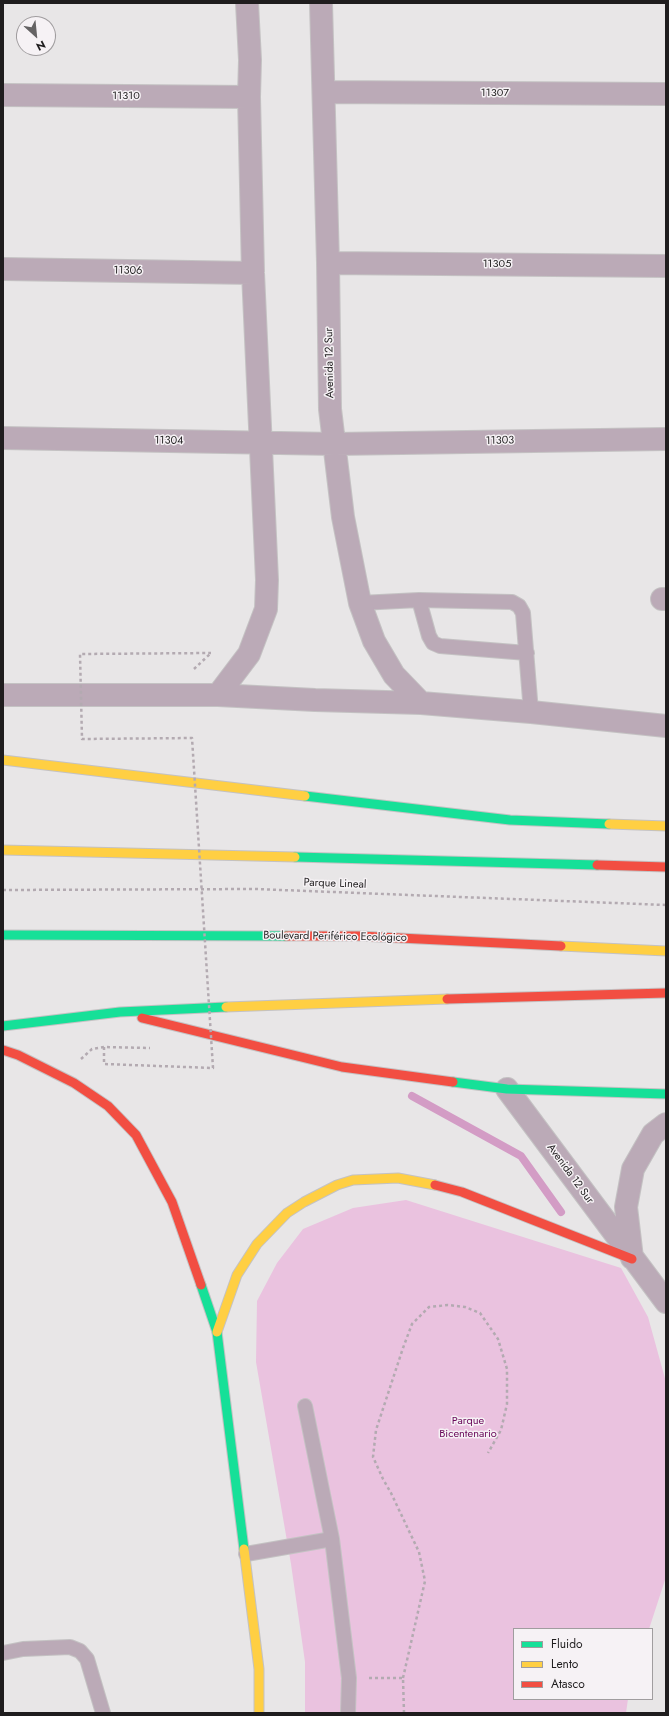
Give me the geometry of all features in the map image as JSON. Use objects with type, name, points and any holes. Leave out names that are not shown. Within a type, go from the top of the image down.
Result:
[{"type":"main road","points":[[3,760],[510,820],[666,826]]},
{"type":"main road","points":[[3,850],[666,867]]},
{"type":"main road","name":"Boulevard Periférico Ecológico","points":[[3,935],[359,936],[666,951]]},
{"type":"main road","points":[[3,1026],[120,1012],[359,1001],[666,994]]},
{"type":"main road","points":[[120,1012],[342,1067],[507,1089],[666,1094]]},
{"type":"main road","points":[[3,1050],[18,1055],[74,1083],[108,1106],[136,1135],[172,1202],[217,1332],[246,1554],[259,1668],[259,1713]]},
{"type":"main road","points":[[217,1332],[224,1309],[238,1275],[257,1244],[287,1213],[304,1202],[337,1185],[353,1180],[398,1178],[462,1192],[632,1259]]},
{"type":"street","points":[[218,695],[249,654],[266,609],[268,580],[260,443],[253,273],[248,97],[250,60],[247,3]]},
{"type":"street","name":"Avenida 12 Sur","points":[[321,3],[328,263],[330,409],[343,517],[360,602],[374,641],[394,675],[421,703]]},
{"type":"street","name":"11307","points":[[324,92],[666,94]]},
{"type":"street","name":"11310","points":[[3,95],[248,97]]},
{"type":"street","name":"11305","points":[[328,263],[666,266]]},
{"type":"street","name":"11306","points":[[3,269],[253,273]]},
{"type":"street","name":"11304","points":[[3,438],[335,444]]},
{"type":"street","name":"11303","points":[[335,444],[666,439]]},
{"type":"street","points":[[3,695],[218,695],[314,700],[421,703],[531,712],[666,726]]},
{"type":"street","name":"Avenida 12 Sur","points":[[507,1089],[632,1259],[666,1302]]},
{"type":"street","points":[[632,1259],[626,1207],[633,1169],[653,1134],[666,1124]]},
{"type":"lane","points":[[419,600],[429,636],[433,643],[440,646],[526,653]]},
{"type":"lane","points":[[360,602],[419,600],[512,602],[519,606],[523,613],[531,712]]},
{"type":"lane","points":[[304,1406],[332,1539],[349,1678],[348,1713]]},
{"type":"lane","points":[[246,1554],[332,1539]]},
{"type":"lane","points":[[3,1653],[23,1649],[70,1647],[80,1651],[86,1659],[103,1713]]},
{"type":"path","points":[[104,1047],[104,1064],[213,1068],[192,738],[82,739],[80,654],[211,653]]},
{"type":"path","name":"Parque Lineal","points":[[3,890],[256,888],[666,905]]},
{"type":"path","points":[[74,1083],[76,1068],[81,1058],[92,1049],[104,1047],[150,1048]]},
{"type":"path","points":[[205,1048],[212,1048]]},
{"type":"path","points":[[404,1713],[403,1678],[425,1581],[419,1552],[392,1493],[383,1479],[374,1457],[374,1448],[376,1430],[412,1324],[429,1307],[465,1307],[480,1313],[498,1339],[507,1369],[508,1404],[501,1430],[488,1453]]},
{"type":"path","points":[[349,1678],[403,1678]]},
{"type":"green space","name":"Parque Bicentenario","points":[[406,1200],[621,1268],[648,1317],[666,1382],[666,1577],[649,1628],[513,1628],[513,1700],[628,1700],[626,1713],[305,1713],[305,1662],[291,1564],[256,1362],[257,1301],[277,1263],[303,1229],[353,1208]]},
{"type":"waterway","points":[[412,1096],[521,1156],[561,1212]]},
{"type":"traffic: fast","points":[[305,796],[510,820],[609,824]]},
{"type":"traffic: fast","points":[[295,857],[597,865]]},
{"type":"traffic: fast","points":[[3,935],[286,936]]},
{"type":"traffic: fast","points":[[3,1026],[120,1012],[226,1007]]},
{"type":"traffic: fast","points":[[453,1082],[507,1089],[666,1094]]},
{"type":"traffic: fast","points":[[201,1285],[217,1332],[244,1549]]},
{"type":"traffic: slow","points":[[3,760],[305,796]]},
{"type":"traffic: slow","points":[[609,824],[666,826]]},
{"type":"traffic: slow","points":[[3,850],[295,857]]},
{"type":"traffic: slow","points":[[561,946],[666,951]]},
{"type":"traffic: slow","points":[[226,1007],[447,999]]},
{"type":"traffic: slow","points":[[217,1332],[237,1275],[257,1244],[287,1213],[304,1202],[337,1185],[353,1180],[398,1178],[435,1185]]},
{"type":"traffic: slow","points":[[244,1549],[259,1669],[259,1713]]},
{"type":"traffic: jam","points":[[597,865],[666,867]]},
{"type":"traffic: jam","points":[[286,936],[359,936],[561,946]]},
{"type":"traffic: jam","points":[[447,999],[666,993]]},
{"type":"traffic: jam","points":[[142,1018],[342,1067],[453,1082]]},
{"type":"traffic: jam","points":[[3,1050],[18,1055],[74,1083],[108,1106],[136,1135],[172,1202],[201,1285]]},
{"type":"traffic: jam","points":[[435,1185],[462,1192],[632,1259]]}]
